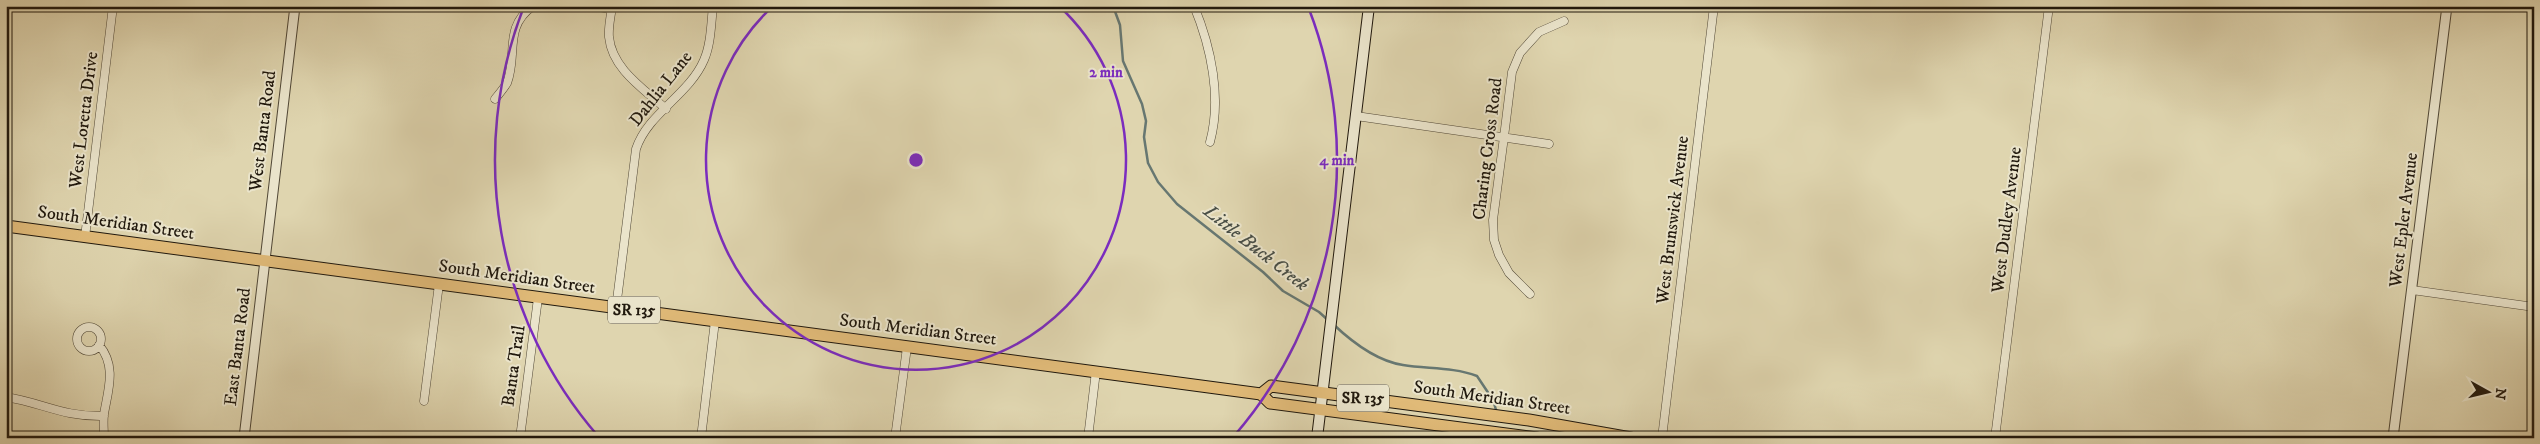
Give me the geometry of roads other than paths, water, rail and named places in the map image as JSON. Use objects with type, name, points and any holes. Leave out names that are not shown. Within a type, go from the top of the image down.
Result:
[{"type":"main road","points":[[1317,438],[1369,6]]},
{"type":"main road","name":"South Meridian Street","points":[[6,226],[1096,371],[1261,394],[1270,403],[1537,438]]},
{"type":"main road","name":"South Meridian Street","points":[[1261,394],[1271,386],[1529,420],[1631,438]]},
{"type":"street","name":"West Loretta Drive","points":[[86,237],[113,6]]},
{"type":"street","name":"West Banta Road","points":[[265,260],[295,6]]},
{"type":"street","points":[[495,99],[507,82],[517,24],[533,6]]},
{"type":"street","points":[[592,6],[612,8],[609,37],[613,54],[625,72],[666,109]]},
{"type":"street","name":"Dahlia Lane","points":[[616,308],[636,149],[644,132],[692,80],[705,59],[713,6]]},
{"type":"street","points":[[1194,6],[1204,31],[1213,73],[1214,105],[1210,142]]},
{"type":"street","name":"West Brunswick Avenue","points":[[1662,438],[1714,6]]},
{"type":"street","name":"West Dudley Avenue","points":[[1995,438],[2049,6]]},
{"type":"street","name":"West Epler Avenue","points":[[2394,438],[2447,6]]},
{"type":"street","name":"Charing Cross Road","points":[[1530,294],[1509,273],[1498,256],[1494,240],[1493,220],[1512,72],[1520,53],[1539,32],[1564,21]]},
{"type":"street","points":[[1356,116],[1549,144]]},
{"type":"street","name":"East Banta Road","points":[[244,438],[265,260]]},
{"type":"street","points":[[424,400],[439,284]]},
{"type":"street","points":[[2412,290],[2534,307]]},
{"type":"street","name":"Banta Trail","points":[[520,438],[538,298]]},
{"type":"street","points":[[700,438],[715,321]]},
{"type":"street","points":[[99,345],[109,361],[110,373],[104,416],[104,438]]},
{"type":"street","points":[[895,438],[906,346]]},
{"type":"street","points":[[1088,438],[1096,371]]},
{"type":"street","points":[[6,397],[28,401],[67,414],[104,416]]},
{"type":"waterway","name":"Little Buck Creek","points":[[1113,6],[1120,25],[1123,61],[1142,104],[1146,121],[1144,137],[1148,163],[1158,182],[1177,204],[1263,272],[1283,291],[1319,312],[1329,321]]},
{"type":"waterway","name":"Little Buck Creek","points":[[1333,324],[1365,350],[1393,363],[1450,370],[1477,376],[1493,400],[1497,413]]}]
